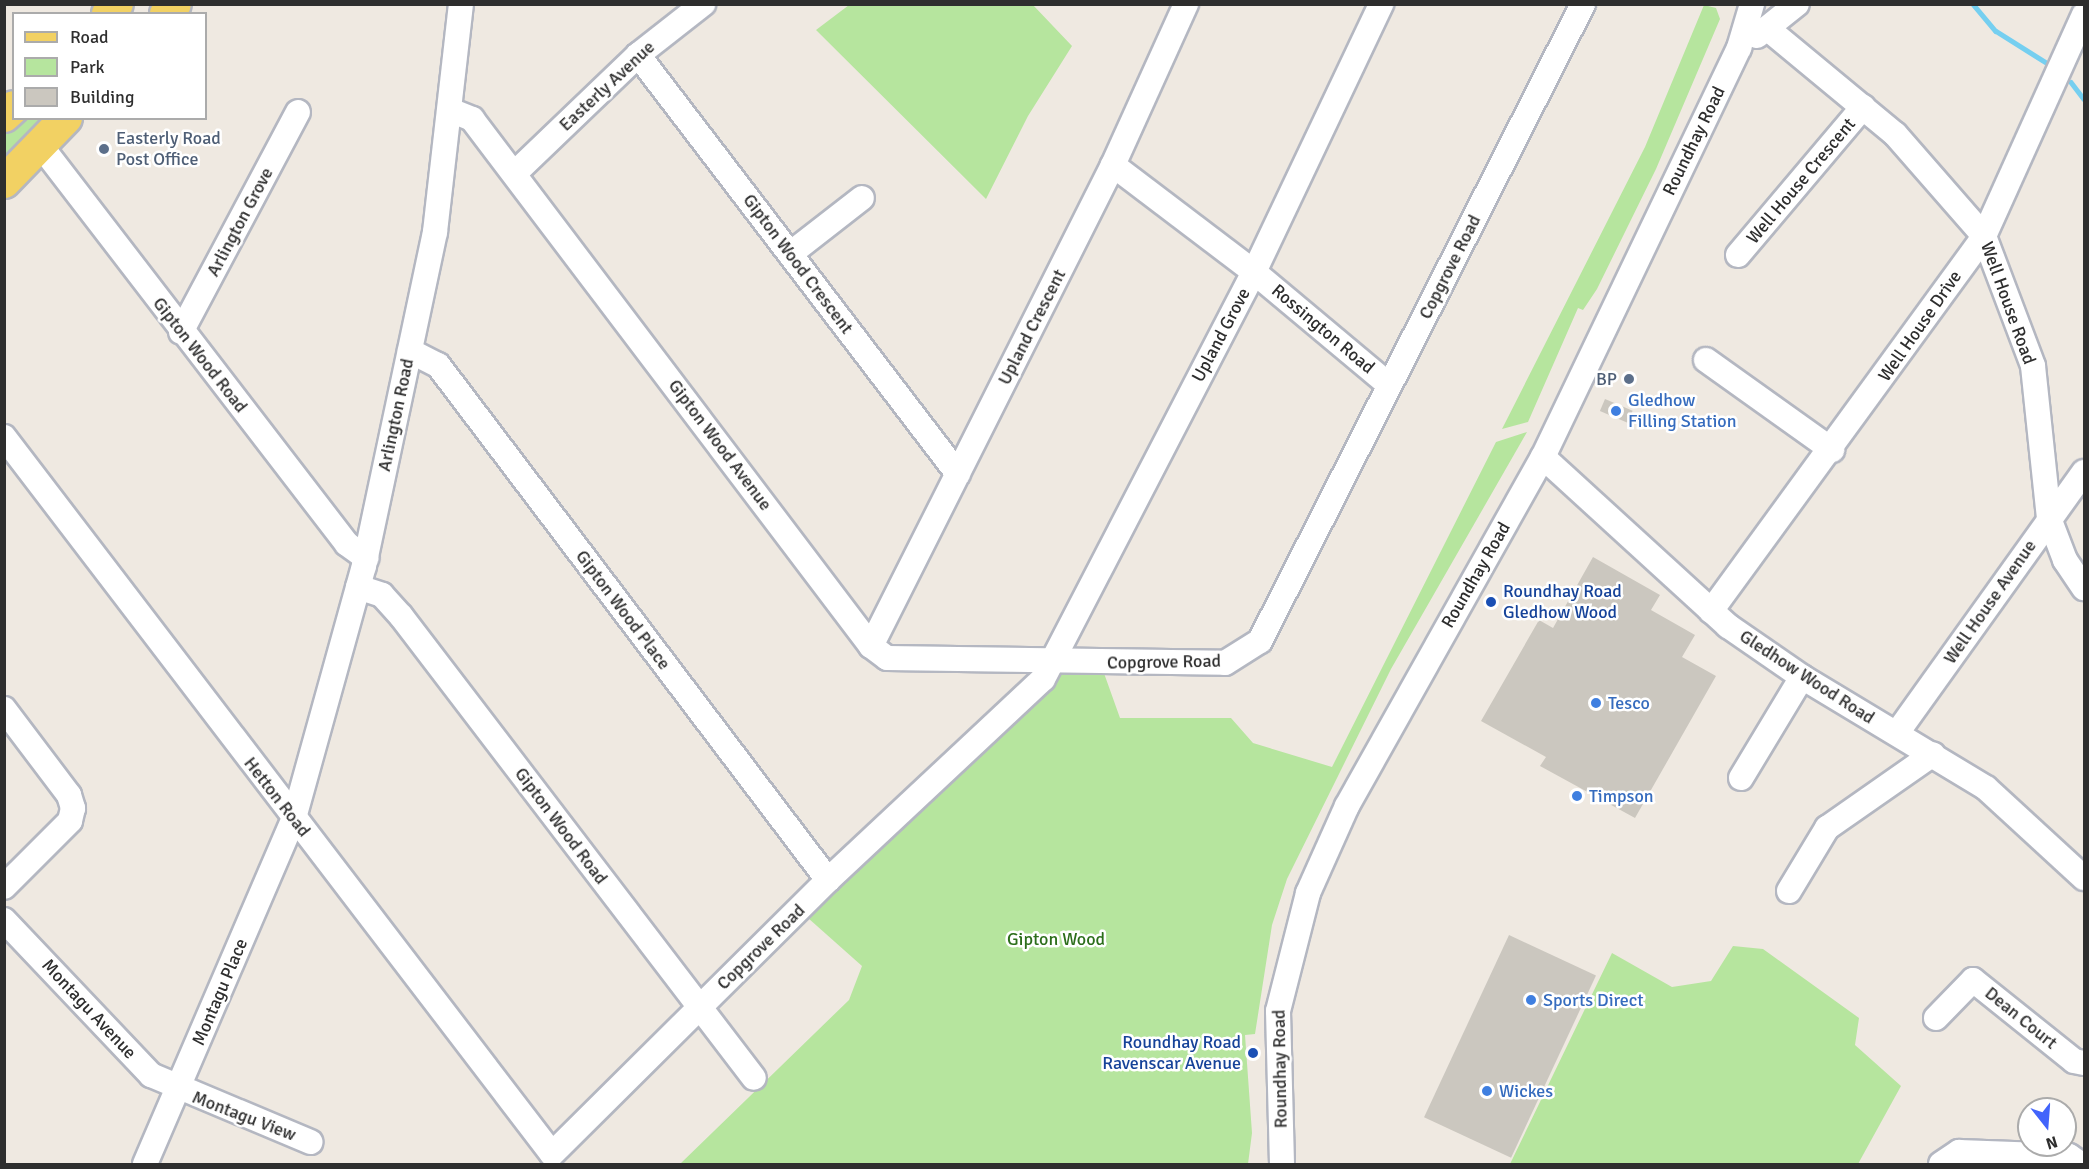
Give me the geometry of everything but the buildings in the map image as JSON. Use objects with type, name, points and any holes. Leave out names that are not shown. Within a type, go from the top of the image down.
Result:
[{"type":"main road","points":[[4,182],[64,120]]},
{"type":"street","name":"Arlington Road","points":[[294,818],[366,558],[435,232],[461,4]]},
{"type":"street","name":"Easterly Avenue","points":[[515,173],[638,55],[703,4]]},
{"type":"street","name":"Upland Crescent","points":[[871,645],[1113,165],[1186,4]]},
{"type":"street","name":"Upland Grove","points":[[1051,661],[1254,272],[1381,4]]},
{"type":"street","name":"Copgrove Road","points":[[552,1154],[828,880],[1043,679],[1051,661],[1225,663],[1245,654],[1260,641],[1583,4]]},
{"type":"street","name":"Roundhay Road","points":[[1282,1164],[1278,1011],[1308,893],[1352,796],[1543,457],[1739,48],[1752,4]]},
{"type":"street","points":[[1739,48],[1768,29],[1797,4]]},
{"type":"street","name":"Well House Drive","points":[[1711,611],[1832,450],[1984,236],[2085,15]]},
{"type":"street","name":"Well House Road","points":[[1768,29],[1863,107],[1934,174],[1984,236],[2033,366],[2049,518],[2064,560],[2085,588]]},
{"type":"street","name":"Gipton Wood Crescent","points":[[638,55],[958,474]]},
{"type":"street","name":"Well House Crescent","points":[[1738,255],[1863,107]]},
{"type":"street","name":"Gipton Wood Avenue","points":[[450,110],[472,119],[515,173],[871,645],[887,658],[1051,661]]},
{"type":"street","name":"Arlington Grove","points":[[181,332],[298,112]]},
{"type":"street","name":"Gipton Wood Road","points":[[40,146],[181,332],[347,544],[366,558]]},
{"type":"street","name":"Rossington Road","points":[[1113,165],[1254,272],[1389,385]]},
{"type":"street","points":[[790,254],[862,198]]},
{"type":"street","name":"Gipton Wood Place","points":[[410,351],[438,365],[828,880]]},
{"type":"street","points":[[1706,360],[1832,450]]},
{"type":"street","name":"Hetton Road","points":[[4,437],[552,1154]]},
{"type":"street","name":"Gledhow Wood Road","points":[[1543,457],[1711,611],[1802,677],[1986,788],[2085,878]]},
{"type":"street","name":"Well House Avenue","points":[[1897,734],[2049,518],[2085,472]]},
{"type":"street","name":"Gipton Wood Road","points":[[358,587],[382,595],[401,616],[754,1078]]},
{"type":"street","points":[[1741,778],[1802,677]]},
{"type":"street","points":[[4,709],[69,795],[73,808],[69,821],[4,887]]},
{"type":"street","points":[[1789,891],[1827,828],[1933,754]]},
{"type":"street","name":"Montagu Place","points":[[145,1164],[179,1090],[294,818]]},
{"type":"street","name":"Montagu Avenue","points":[[4,920],[151,1075],[179,1090]]},
{"type":"street","name":"Dean Court","points":[[1936,1018],[1973,980],[2074,1060],[2085,1063]]},
{"type":"street","name":"Montagu View","points":[[179,1090],[310,1142]]},
{"type":"street","points":[[1941,1164],[1959,1152],[2069,1156],[2081,1164]]},
{"type":"green space","points":[[849,5],[1033,5],[1072,46],[1028,116],[986,199],[816,30]]},
{"type":"green space","points":[[1704,5],[1716,8],[1720,19],[1656,169],[1597,289],[1583,310],[1578,308],[1528,422],[1502,429],[1645,147]]},
{"type":"green space","points":[[15,120],[51,120],[5,167],[5,130]]},
{"type":"green space","name":"Gipton Wood","points":[[1527,432],[1391,669],[1287,879],[1272,925],[1255,1034],[1245,1035],[1252,1133],[1248,1164],[680,1164],[849,1000],[862,966],[799,910],[1051,661],[1100,662],[1120,718],[1231,718],[1253,743],[1332,767],[1496,442]]},
{"type":"green space","points":[[1733,946],[1763,949],[1859,1018],[1855,1045],[1901,1086],[1858,1164],[1510,1164],[1612,953],[1672,987],[1711,981]]},
{"type":"waterway","points":[[1973,4],[1996,31],[2047,63]]},
{"type":"waterway","points":[[2071,82],[2084,99]]},
{"type":"place","name":"Easterly Road Post Office","points":[[104,149]]},
{"type":"place","name":"BP","points":[[1629,379]]},
{"type":"place","name":"Gledhow Filling Station","points":[[1616,411]]},
{"type":"place","name":"Roundhay Road Gledhow Wood","points":[[1491,602]]},
{"type":"place","name":"Tesco","points":[[1596,703]]},
{"type":"place","name":"Timpson","points":[[1577,796]]},
{"type":"place","name":"Sports Direct","points":[[1531,1000]]},
{"type":"place","name":"Roundhay Road Ravenscar Avenue","points":[[1253,1053]]},
{"type":"place","name":"Wickes","points":[[1487,1091]]}]
